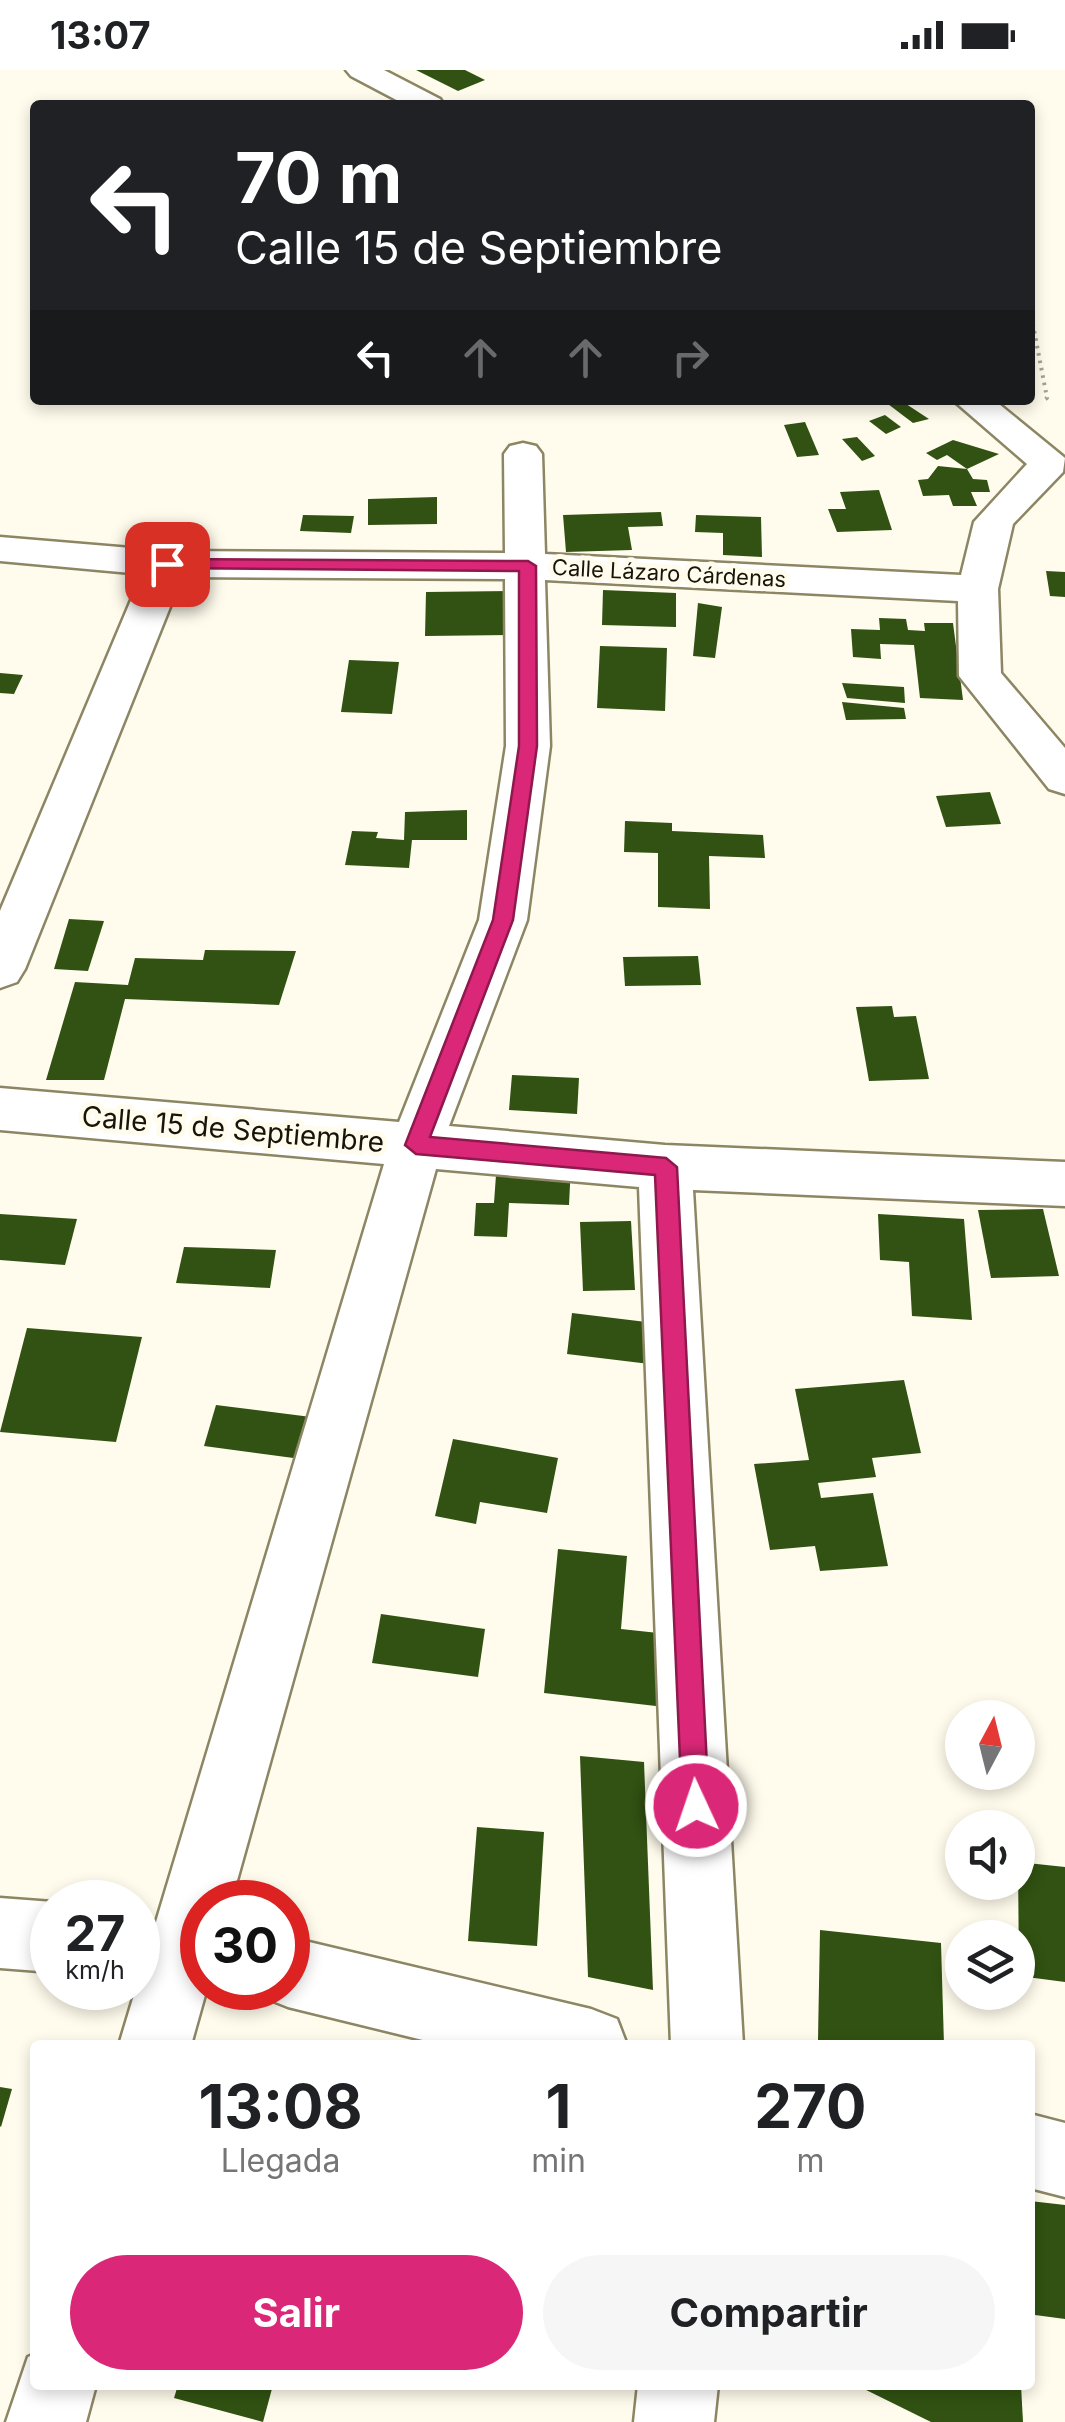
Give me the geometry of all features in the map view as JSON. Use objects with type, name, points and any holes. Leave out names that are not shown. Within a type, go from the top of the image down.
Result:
[{"type":"street","points":[[361,70],[419,100]]},
{"type":"street","points":[[977,405],[1057,465],[1022,488],[994,522],[978,589],[980,676],[1065,778]]},
{"type":"street","points":[[155,2040],[174,1948],[416,1145],[503,920],[528,746],[528,566],[523,454]]},
{"type":"street","name":"Calle Lázaro Cárdenas","points":[[0,549],[167,564],[528,566],[978,589]]},
{"type":"street","points":[[0,970],[167,564]]},
{"type":"street","name":"Calle 15 de Septiembre","points":[[0,1109],[666,1167],[1065,1184]]},
{"type":"street","points":[[666,1167],[707,2040]]},
{"type":"street","points":[[0,1933],[30,1935]]},
{"type":"street","points":[[310,1977],[569,2040]]},
{"type":"street","points":[[1035,2153],[1065,2160]]},
{"type":"street","points":[[46,2422],[55,2390]]},
{"type":"street","points":[[674,2422],[677,2390]]},
{"type":"path","points":[[1004,428],[1047,398],[1035,335]]},
{"type":"building","points":[[416,70],[465,70],[485,80],[458,91]]},
{"type":"building","points":[[889,405],[908,405],[929,419],[913,423]]},
{"type":"building","points":[[885,415],[901,427],[886,434],[869,421]]},
{"type":"building","points":[[805,422],[819,455],[797,457],[784,425]]},
{"type":"building","points":[[857,437],[875,456],[862,461],[842,439]]},
{"type":"building","points":[[953,440],[999,454],[967,469],[947,455],[937,460],[926,453]]},
{"type":"building","points":[[938,466],[967,469],[973,479],[987,480],[990,492],[971,492],[977,506],[953,506],[949,495],[923,496],[918,480],[928,479]]},
{"type":"building","points":[[879,490],[892,530],[837,532],[828,509],[846,509],[840,492]]},
{"type":"building","points":[[437,497],[437,524],[368,525],[368,499]]},
{"type":"building","points":[[661,512],[663,526],[628,527],[632,550],[566,552],[563,515]]},
{"type":"building","points":[[303,515],[354,516],[351,533],[300,531]]},
{"type":"building","points":[[696,515],[761,517],[762,557],[723,555],[723,533],[695,532]]},
{"type":"building","points":[[1046,571],[1065,572],[1065,597],[1050,596]]},
{"type":"building","points":[[603,590],[676,593],[676,627],[602,625]]},
{"type":"building","points":[[511,591],[512,635],[425,636],[426,592]]},
{"type":"building","points":[[698,603],[722,607],[715,658],[693,656]]},
{"type":"building","points":[[879,618],[906,619],[908,630],[925,631],[924,623],[953,623],[963,700],[920,698],[914,645],[880,644],[881,659],[853,657],[851,629],[880,630]]},
{"type":"building","points":[[600,646],[667,648],[665,711],[597,708]]},
{"type":"building","points":[[349,660],[399,662],[392,714],[341,712]]},
{"type":"building","points":[[0,673],[23,675],[14,694],[0,693]]},
{"type":"building","points":[[842,683],[904,687],[905,703],[847,698]]},
{"type":"building","points":[[842,702],[904,708],[906,719],[846,720]]},
{"type":"building","points":[[990,792],[1001,824],[946,827],[936,796]]},
{"type":"building","points":[[467,810],[467,840],[412,840],[409,868],[345,865],[352,831],[378,832],[376,838],[404,840],[405,812]]},
{"type":"building","points":[[625,821],[672,823],[672,831],[763,835],[765,858],[709,856],[710,909],[658,907],[658,853],[624,852]]},
{"type":"building","points":[[69,919],[104,921],[88,971],[54,969]]},
{"type":"building","points":[[205,950],[296,951],[279,1005],[125,999],[104,1080],[46,1080],[75,982],[128,985],[135,958],[203,960]]},
{"type":"building","points":[[698,956],[701,985],[625,986],[623,957]]},
{"type":"building","points":[[892,1006],[894,1017],[916,1016],[929,1079],[869,1081],[856,1007]]},
{"type":"building","points":[[512,1075],[579,1078],[577,1114],[509,1110]]},
{"type":"building","points":[[497,1161],[571,1164],[569,1205],[509,1203],[507,1237],[474,1236],[476,1203],[494,1203]]},
{"type":"building","points":[[1043,1209],[1059,1276],[991,1278],[978,1210]]},
{"type":"building","points":[[0,1214],[77,1219],[65,1265],[0,1260]]},
{"type":"building","points":[[878,1214],[964,1219],[972,1320],[912,1316],[909,1262],[880,1260]]},
{"type":"building","points":[[631,1221],[635,1290],[583,1291],[580,1222]]},
{"type":"building","points":[[184,1247],[276,1250],[270,1288],[176,1283]]},
{"type":"building","points":[[572,1313],[671,1325],[666,1366],[567,1354]]},
{"type":"building","points":[[27,1328],[142,1337],[116,1442],[0,1432]]},
{"type":"building","points":[[904,1380],[921,1453],[872,1458],[876,1477],[818,1483],[821,1498],[873,1493],[888,1566],[820,1571],[815,1546],[770,1550],[754,1464],[809,1460],[795,1389]]},
{"type":"building","points":[[216,1405],[311,1417],[301,1459],[204,1446]]},
{"type":"building","points":[[453,1439],[558,1458],[547,1513],[480,1502],[476,1524],[435,1516]]},
{"type":"building","points":[[558,1549],[627,1556],[621,1629],[677,1635],[673,1708],[544,1693]]},
{"type":"building","points":[[381,1614],[485,1629],[478,1677],[372,1663]]},
{"type":"building","points":[[580,1756],[644,1762],[653,1990],[588,1977]]},
{"type":"building","points":[[477,1827],[544,1832],[537,1946],[468,1941]]},
{"type":"building","points":[[1035,1864],[1065,1867],[1065,1982],[1035,1978],[1035,1920],[1019,1920],[1018,1900],[1035,1900]]},
{"type":"building","points":[[820,1930],[941,1943],[944,2040],[818,2040]]},
{"type":"building","points":[[0,2087],[12,2089],[1,2127],[0,2126]]},
{"type":"building","points":[[1035,2202],[1065,2205],[1065,2319],[1035,2315]]},
{"type":"building","points":[[176,2390],[272,2390],[263,2422],[174,2398]]},
{"type":"building","points":[[866,2390],[1021,2390],[1023,2422],[931,2422]]},
{"type":"route","points":[[167,564],[528,566],[528,746],[503,920],[416,1145],[666,1167],[696,1806]]}]
